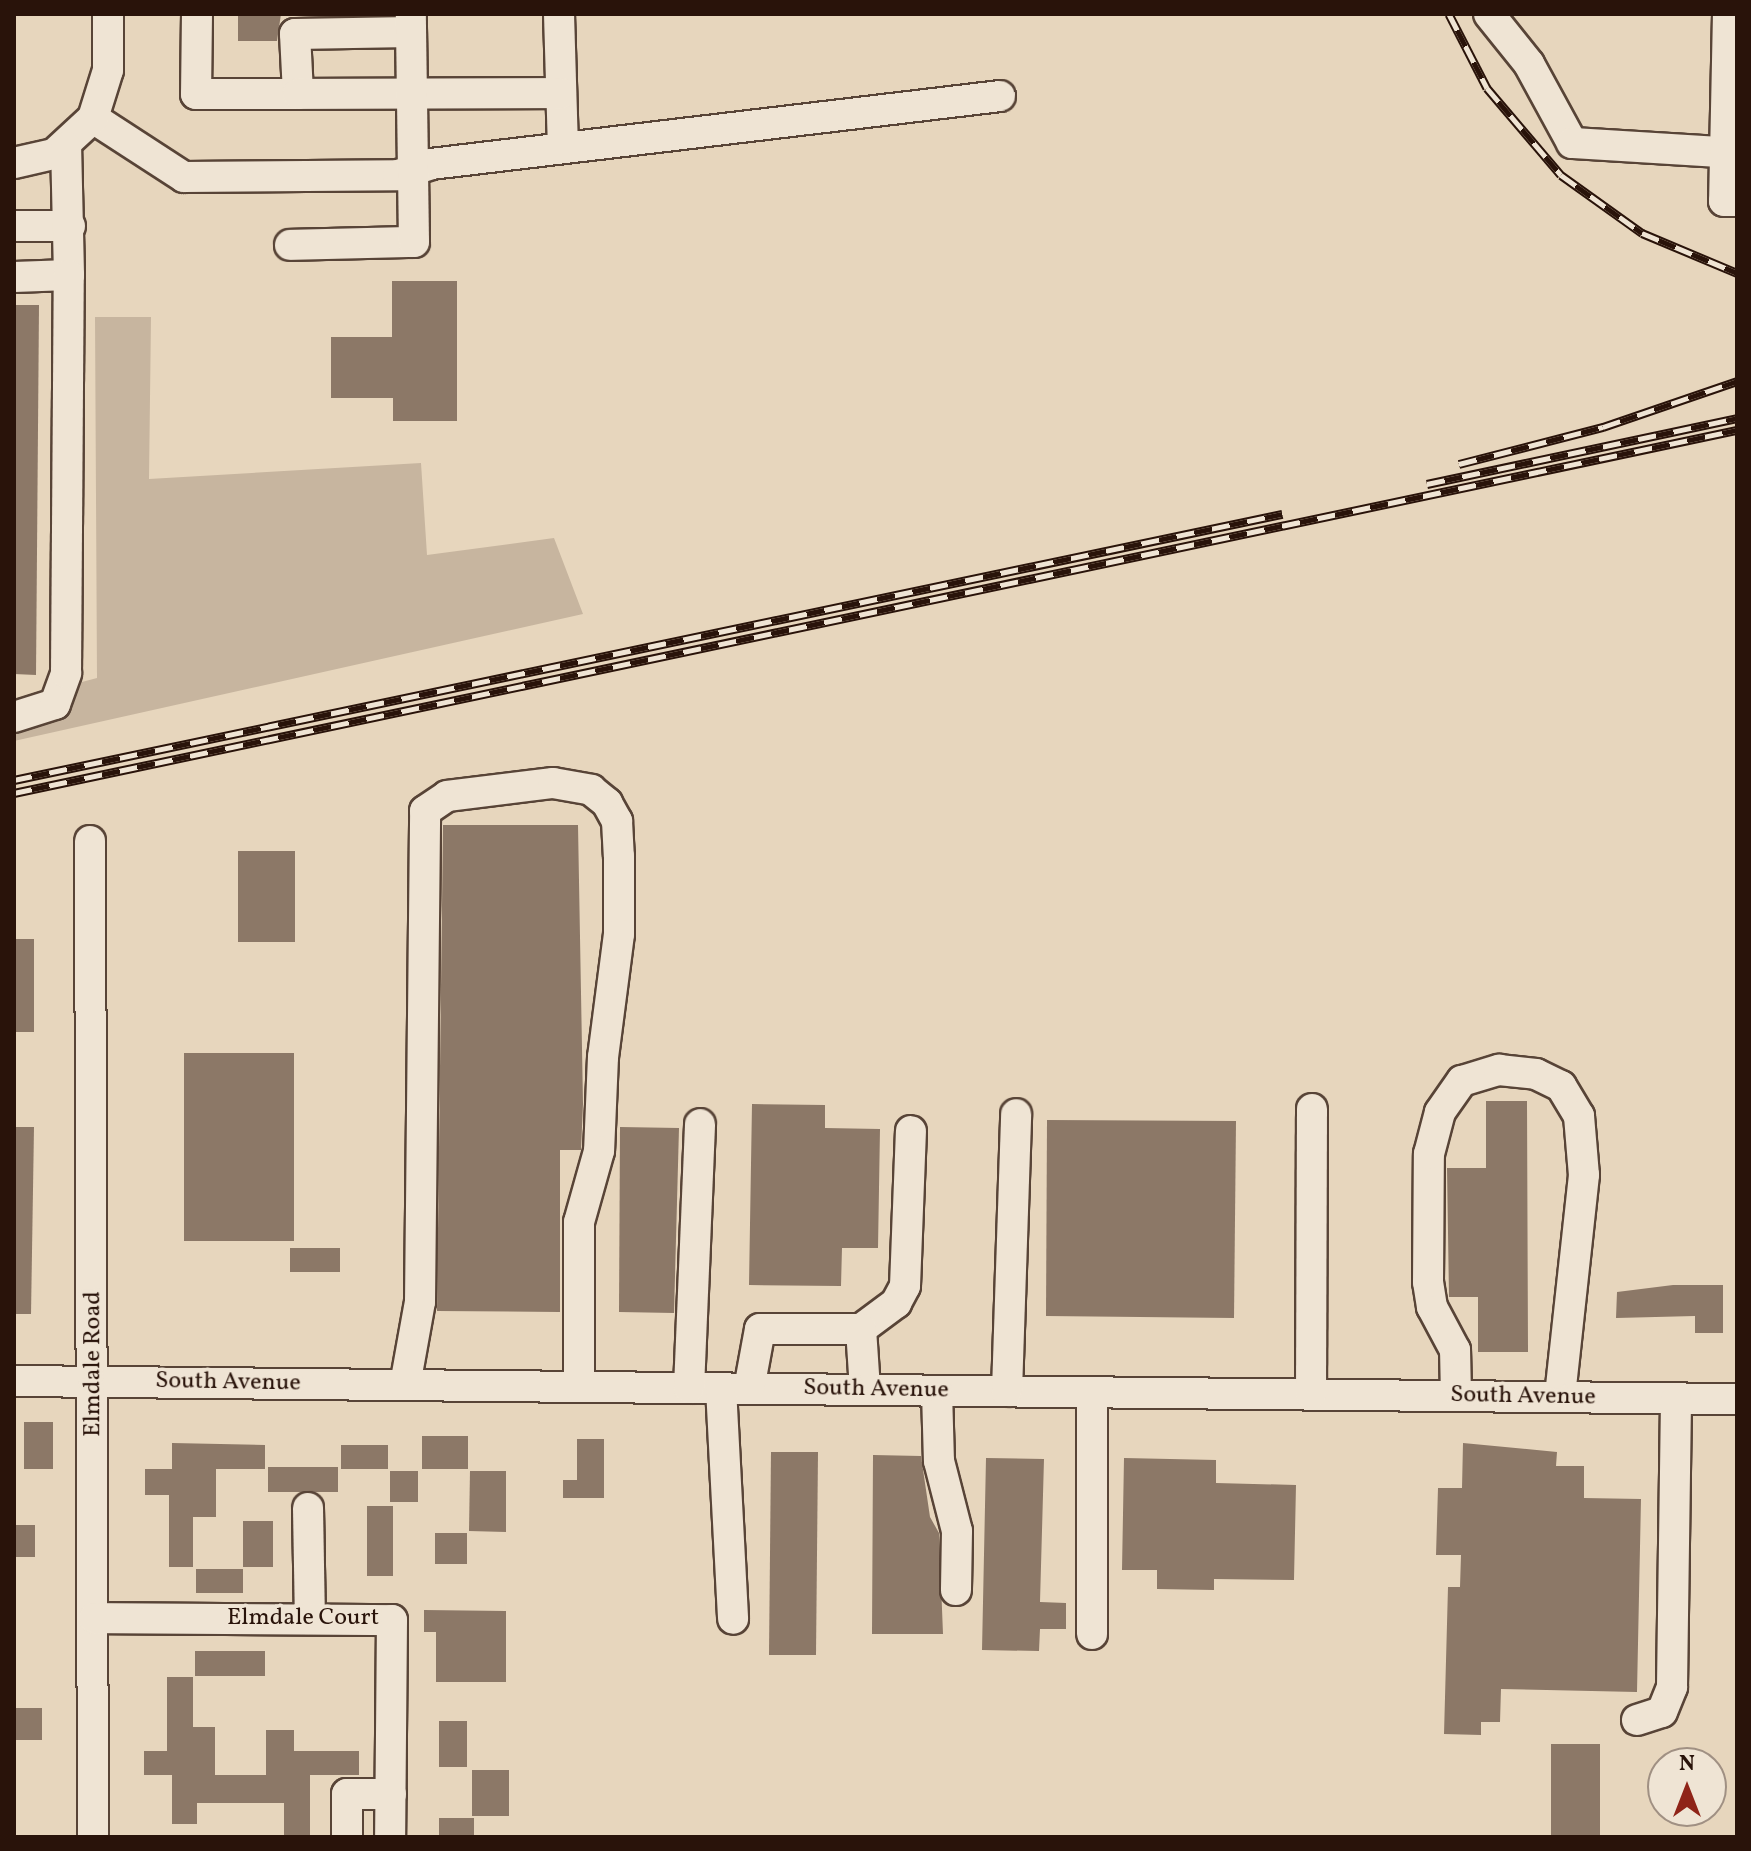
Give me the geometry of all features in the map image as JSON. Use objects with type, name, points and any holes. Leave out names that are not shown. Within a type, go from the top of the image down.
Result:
[{"type":"street","points":[[14,163],[66,147],[93,118],[108,70],[108,14]]},
{"type":"street","points":[[197,14],[196,94],[561,93]]},
{"type":"street","points":[[559,14],[563,148]]},
{"type":"street","points":[[1489,14],[1529,64],[1572,143],[1731,153]]},
{"type":"street","points":[[1728,14],[1731,153],[1724,201],[1737,201]]},
{"type":"street","points":[[290,245],[411,245],[415,169],[411,23],[295,34],[298,94]]},
{"type":"street","points":[[93,118],[184,177],[398,175],[415,169],[563,148],[1000,96]]},
{"type":"street","points":[[14,717],[55,704],[66,673],[70,226],[66,147]]},
{"type":"street","points":[[14,226],[70,226]]},
{"type":"street","points":[[14,277],[69,275]]},
{"type":"street","points":[[405,1385],[420,1302],[425,811],[447,796],[553,783],[591,790],[607,803],[617,821],[619,856],[619,934],[603,1057],[599,1151],[579,1222],[579,1387]]},
{"type":"street","name":"Elmdale Road","points":[[90,841],[93,891],[95,1382],[93,1837]]},
{"type":"street","points":[[1456,1396],[1455,1350],[1432,1307],[1428,1282],[1429,1154],[1440,1112],[1462,1081],[1499,1070],[1536,1074],[1561,1086],[1579,1116],[1584,1175],[1560,1397]]},
{"type":"street","points":[[1311,1394],[1312,1109]]},
{"type":"street","points":[[1007,1391],[1016,1114]]},
{"type":"street","points":[[689,1388],[700,1124]]},
{"type":"street","points":[[733,1619],[735,1388],[760,1329],[861,1329],[896,1303],[905,1286],[911,1131]]},
{"type":"street","points":[[861,1329],[865,1390]]},
{"type":"street","name":"South Avenue","points":[[14,1381],[1737,1399]]},
{"type":"street","points":[[937,1391],[939,1461],[957,1531],[956,1590]]},
{"type":"street","points":[[1092,1392],[1092,1634]]},
{"type":"street","points":[[1637,1720],[1662,1712],[1672,1687],[1676,1399]]},
{"type":"street","points":[[308,1508],[310,1619]]},
{"type":"street","name":"Elmdale Court","points":[[94,1618],[392,1620],[390,1837]]},
{"type":"street","points":[[347,1837],[347,1794],[391,1794]]},
{"type":"shaded area","points":[[95,317],[151,317],[149,479],[421,463],[427,555],[554,538],[583,614],[14,741],[14,700],[97,678]]},
{"type":"building","points":[[238,14],[281,14],[277,41],[238,41]]},
{"type":"building","points":[[392,281],[457,281],[457,421],[393,421],[393,398],[331,398],[331,337],[392,337]]},
{"type":"building","points":[[14,305],[39,305],[36,675],[14,674]]},
{"type":"building","points":[[443,825],[578,825],[583,1104],[581,1150],[560,1150],[560,1312],[437,1311]]},
{"type":"building","points":[[238,851],[295,851],[295,942],[238,942]]},
{"type":"building","points":[[14,939],[34,939],[34,1032],[14,1032]]},
{"type":"building","points":[[184,1053],[294,1053],[294,1241],[184,1241]]},
{"type":"building","points":[[1486,1101],[1527,1101],[1528,1352],[1478,1352],[1478,1297],[1449,1297],[1447,1168],[1486,1168]]},
{"type":"building","points":[[752,1104],[825,1105],[825,1128],[880,1129],[878,1248],[842,1248],[841,1286],[749,1285]]},
{"type":"building","points":[[1047,1120],[1236,1121],[1234,1318],[1046,1316]]},
{"type":"building","points":[[14,1127],[34,1127],[31,1314],[14,1314]]},
{"type":"building","points":[[620,1127],[679,1128],[674,1313],[619,1312]]},
{"type":"building","points":[[290,1248],[340,1248],[340,1272],[290,1272]]},
{"type":"building","points":[[1673,1285],[1723,1285],[1723,1333],[1695,1333],[1695,1316],[1616,1318],[1617,1292]]},
{"type":"building","points":[[24,1422],[53,1422],[53,1469],[24,1469]]},
{"type":"building","points":[[422,1436],[468,1436],[468,1469],[422,1469]]},
{"type":"building","points":[[577,1439],[604,1439],[604,1498],[563,1498],[563,1480],[577,1480]]},
{"type":"building","points":[[172,1443],[265,1445],[265,1469],[216,1469],[216,1517],[193,1517],[193,1567],[169,1567],[169,1495],[145,1495],[145,1469],[172,1469]]},
{"type":"building","points":[[1463,1443],[1557,1452],[1556,1466],[1584,1466],[1584,1498],[1641,1499],[1637,1692],[1501,1689],[1500,1722],[1481,1722],[1481,1735],[1444,1734],[1448,1587],[1460,1587],[1461,1555],[1436,1555],[1438,1488],[1462,1488]]},
{"type":"building","points":[[341,1445],[388,1445],[388,1469],[341,1469]]},
{"type":"building","points":[[771,1452],[818,1452],[816,1655],[769,1655]]},
{"type":"building","points":[[873,1455],[921,1456],[930,1517],[939,1533],[943,1634],[872,1634]]},
{"type":"building","points":[[986,1458],[1044,1459],[1040,1602],[1066,1603],[1066,1629],[1040,1629],[1039,1651],[982,1650]]},
{"type":"building","points":[[1124,1458],[1216,1460],[1216,1483],[1296,1485],[1294,1580],[1214,1579],[1214,1590],[1157,1589],[1157,1570],[1122,1570]]},
{"type":"building","points":[[268,1467],[338,1467],[338,1492],[268,1492]]},
{"type":"building","points":[[390,1471],[418,1471],[418,1502],[390,1502]]},
{"type":"building","points":[[470,1471],[506,1471],[506,1532],[469,1531]]},
{"type":"building","points":[[367,1506],[393,1506],[393,1576],[367,1576]]},
{"type":"building","points":[[243,1521],[273,1521],[273,1567],[243,1567]]},
{"type":"building","points":[[14,1525],[35,1525],[35,1557],[14,1557]]},
{"type":"building","points":[[435,1533],[467,1533],[467,1564],[435,1564]]},
{"type":"building","points":[[196,1569],[243,1569],[243,1593],[196,1593]]},
{"type":"building","points":[[424,1610],[506,1611],[506,1682],[436,1682],[436,1632],[424,1632]]},
{"type":"building","points":[[195,1651],[265,1651],[265,1676],[195,1676]]},
{"type":"building","points":[[167,1677],[193,1677],[193,1727],[215,1727],[215,1775],[266,1775],[266,1730],[294,1730],[294,1751],[359,1751],[359,1775],[310,1775],[310,1837],[284,1837],[284,1803],[197,1803],[197,1824],[172,1824],[172,1775],[144,1775],[144,1751],[167,1751]]},
{"type":"building","points":[[14,1708],[42,1708],[42,1740],[14,1740]]},
{"type":"building","points":[[439,1721],[467,1721],[467,1767],[439,1767]]},
{"type":"building","points":[[1551,1744],[1600,1744],[1600,1837],[1551,1837]]},
{"type":"building","points":[[472,1770],[509,1770],[509,1816],[472,1816]]},
{"type":"building","points":[[439,1818],[474,1818],[474,1837],[439,1837]]},
{"type":"railway","points":[[1449,14],[1487,88],[1561,175],[1642,233],[1737,273]]},
{"type":"railway","points":[[1459,464],[1603,427],[1737,381]]},
{"type":"railway","points":[[1427,484],[1737,418]]},
{"type":"railway","points":[[14,793],[1737,430]]},
{"type":"railway","points":[[14,780],[1282,514]]}]
